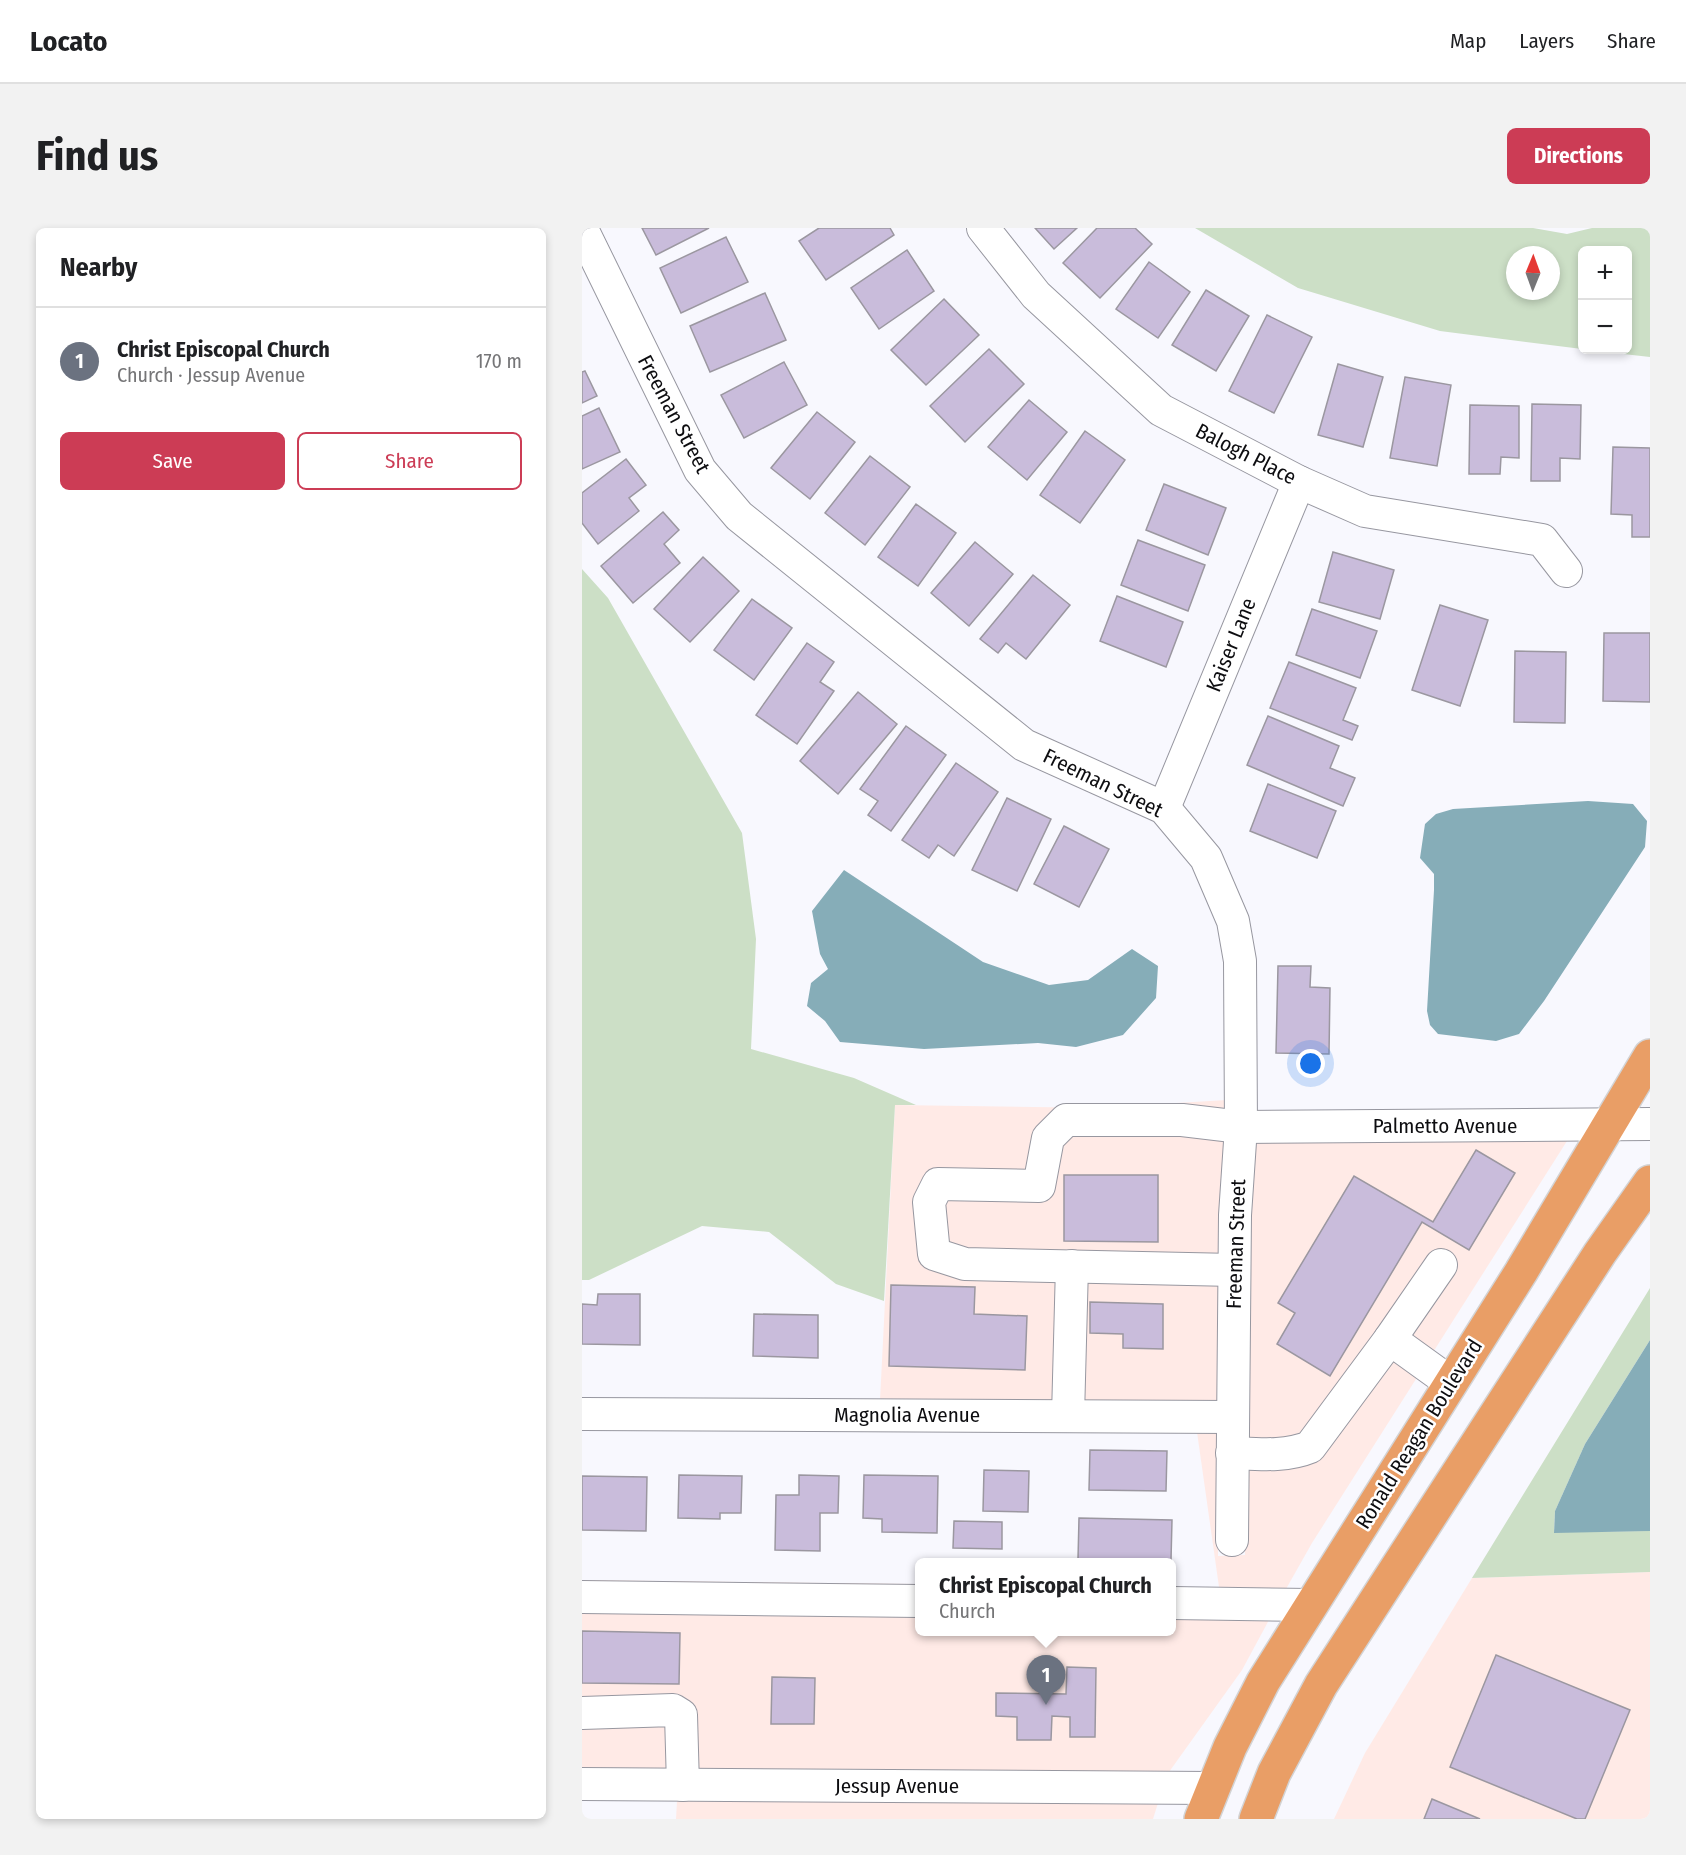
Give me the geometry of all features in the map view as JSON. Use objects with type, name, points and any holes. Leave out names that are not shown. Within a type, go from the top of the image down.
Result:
[{"type":"main road","name":"Ronald Reagan Boulevard","points":[[1201,1819],[1230,1747],[1263,1682],[1574,1185],[1650,1056]]},
{"type":"main road","points":[[1256,1819],[1274,1773],[1299,1723],[1359,1625],[1600,1253],[1650,1182]]},
{"type":"main road","points":[[1310,1605],[1359,1625]]},
{"type":"street","name":"Balogh Place","points":[[983,228],[1035,295],[1161,410],[1299,482],[1365,511],[1542,540],[1566,571]]},
{"type":"street","name":"Freeman Street","points":[[582,229],[700,470],[739,516],[1024,745],[1164,808],[1206,858],[1233,921],[1240,960],[1240,1127],[1235,1215],[1232,1540]]},
{"type":"street","name":"Kaiser Lane","points":[[1164,808],[1299,482]]},
{"type":"street","name":"Palmetto Avenue","points":[[1072,1266],[965,1264],[934,1254],[929,1202],[938,1184],[1039,1186],[1048,1138],[1066,1120],[1182,1120],[1240,1127],[1650,1124]]},
{"type":"street","points":[[1232,1453],[1298,1453],[1310,1448],[1441,1265]]},
{"type":"street","points":[[1068,1416],[1072,1266],[1234,1269]]},
{"type":"street","points":[[1390,1339],[1451,1383]]},
{"type":"street","name":"Magnolia Avenue","points":[[582,1414],[1232,1417]]},
{"type":"street","points":[[582,1597],[915,1600]]},
{"type":"street","points":[[1176,1603],[1310,1605]]},
{"type":"street","points":[[582,1713],[673,1710],[681,1715],[683,1785]]},
{"type":"street","name":"Jessup Avenue","points":[[582,1784],[1212,1788]]},
{"type":"shaded area","points":[[1227,1100],[1219,1401],[880,1400],[895,1105],[1175,1109],[1176,1103]]},
{"type":"shaded area","points":[[1567,1141],[1312,1543],[1286,1589],[1176,1588],[1219,1587],[1197,1432],[1218,1432],[1218,1556],[1245,1555],[1248,1216],[1253,1143]]},
{"type":"shaded area","points":[[1650,1572],[1650,1819],[1334,1819],[1365,1753],[1472,1578]]},
{"type":"shaded area","points":[[582,1580],[915,1584],[915,1586],[582,1582]]},
{"type":"shaded area","points":[[582,1613],[915,1616],[915,1636],[1176,1636],[1176,1619],[1269,1620],[1242,1670],[1169,1772],[582,1768]]},
{"type":"shaded area","points":[[677,1801],[1158,1803],[1153,1819],[676,1819]]},
{"type":"green space","points":[[1195,228],[1533,228],[1567,234],[1592,228],[1650,228],[1650,357],[1623,354],[1632,354],[1632,246],[1578,246],[1578,348],[1440,331],[1298,288]]},
{"type":"green space","points":[[582,569],[608,598],[742,833],[756,939],[751,1049],[854,1078],[916,1105],[895,1105],[884,1301],[836,1284],[769,1232],[702,1226],[589,1280],[582,1280]]},
{"type":"green space","points":[[1650,1288],[1650,1340],[1585,1444],[1555,1511],[1554,1532],[1650,1531],[1650,1572],[1472,1578]]},
{"type":"water","points":[[1588,801],[1633,804],[1647,821],[1645,847],[1544,1001],[1519,1034],[1496,1041],[1438,1034],[1430,1025],[1427,1011],[1434,874],[1420,858],[1425,824],[1436,814],[1453,809]]},
{"type":"water","points":[[844,870],[983,962],[1049,985],[1088,980],[1132,949],[1158,966],[1156,998],[1123,1035],[1076,1047],[1038,1043],[924,1049],[840,1042],[825,1021],[807,1006],[811,983],[828,969],[820,954],[812,911]]},
{"type":"water","points":[[1650,1340],[1650,1531],[1554,1533],[1555,1511],[1585,1444]]},
{"type":"building","points":[[642,228],[709,228],[656,255]]},
{"type":"building","points":[[819,228],[890,228],[894,235],[826,280],[799,241]]},
{"type":"building","points":[[1035,228],[1077,228],[1054,249]]},
{"type":"building","points":[[1097,228],[1135,228],[1152,244],[1100,298],[1063,263]]},
{"type":"building","points":[[726,237],[748,282],[681,313],[660,268]]},
{"type":"building","points":[[907,250],[934,291],[879,329],[851,288]]},
{"type":"building","points":[[1149,262],[1190,292],[1158,338],[1116,309]]},
{"type":"building","points":[[1206,290],[1249,316],[1216,371],[1172,345]]},
{"type":"building","points":[[765,293],[786,340],[710,372],[690,326]]},
{"type":"building","points":[[944,299],[979,335],[926,385],[891,350]]},
{"type":"building","points":[[1267,315],[1312,337],[1274,413],[1229,391]]},
{"type":"building","points":[[989,349],[1024,384],[965,442],[930,406]]},
{"type":"building","points":[[784,362],[807,405],[744,438],[721,395]]},
{"type":"building","points":[[1338,364],[1383,377],[1363,447],[1318,435]]},
{"type":"building","points":[[585,371],[597,396],[582,403],[582,372]]},
{"type":"building","points":[[1405,377],[1451,385],[1437,466],[1390,458]]},
{"type":"building","points":[[1029,400],[1067,432],[1027,480],[988,447]]},
{"type":"building","points":[[1532,404],[1581,405],[1580,459],[1560,458],[1560,481],[1531,481]]},
{"type":"building","points":[[1470,405],[1519,406],[1519,458],[1501,457],[1500,474],[1469,474]]},
{"type":"building","points":[[599,408],[620,452],[582,469],[582,416]]},
{"type":"building","points":[[817,412],[855,442],[810,499],[771,468]]},
{"type":"building","points":[[1085,431],[1125,460],[1080,523],[1040,495]]},
{"type":"building","points":[[1613,447],[1650,448],[1650,537],[1632,537],[1632,515],[1611,514]]},
{"type":"building","points":[[870,456],[910,487],[865,545],[825,513]]},
{"type":"building","points":[[626,459],[646,485],[629,498],[639,511],[598,544],[582,523],[582,493]]},
{"type":"building","points":[[1164,484],[1226,508],[1208,555],[1146,530]]},
{"type":"building","points":[[916,504],[956,533],[918,586],[878,557]]},
{"type":"building","points":[[663,512],[679,530],[664,544],[680,563],[633,603],[601,566]]},
{"type":"building","points":[[1138,540],[1205,565],[1188,611],[1121,585]]},
{"type":"building","points":[[975,542],[1013,574],[969,626],[931,593]]},
{"type":"building","points":[[1333,552],[1394,570],[1380,619],[1319,602]]},
{"type":"building","points":[[703,557],[739,591],[690,642],[654,609]]},
{"type":"building","points":[[1033,575],[1070,605],[1026,659],[1006,643],[998,653],[980,639]]},
{"type":"building","points":[[1117,596],[1183,622],[1166,667],[1100,641]]},
{"type":"building","points":[[752,599],[792,628],[754,680],[714,650]]},
{"type":"building","points":[[1440,605],[1488,620],[1460,706],[1412,690]]},
{"type":"building","points":[[1312,609],[1377,631],[1360,678],[1296,655]]},
{"type":"building","points":[[1604,633],[1650,633],[1650,702],[1603,701]]},
{"type":"building","points":[[807,643],[834,662],[820,682],[834,691],[797,744],[756,715]]},
{"type":"building","points":[[1515,651],[1566,652],[1565,723],[1514,722]]},
{"type":"building","points":[[1289,662],[1356,688],[1343,720],[1358,726],[1352,740],[1270,708]]},
{"type":"building","points":[[858,692],[897,724],[838,794],[800,761]]},
{"type":"building","points":[[1268,716],[1339,746],[1330,768],[1355,778],[1343,806],[1247,765]]},
{"type":"building","points":[[906,726],[946,755],[891,831],[868,815],[878,801],[860,789]]},
{"type":"building","points":[[956,763],[998,792],[954,856],[938,845],[929,858],[902,840]]},
{"type":"building","points":[[1268,784],[1336,811],[1317,858],[1250,831]]},
{"type":"building","points":[[1007,798],[1051,819],[1017,891],[972,870]]},
{"type":"building","points":[[1064,826],[1109,849],[1079,907],[1034,884]]},
{"type":"building","points":[[1278,966],[1311,966],[1310,987],[1330,988],[1329,1054],[1276,1053]]},
{"type":"building","points":[[1476,1150],[1515,1173],[1469,1250],[1422,1222],[1330,1376],[1277,1344],[1295,1313],[1278,1303],[1354,1176],[1433,1222]]},
{"type":"building","points":[[1064,1175],[1158,1175],[1158,1242],[1064,1241]]},
{"type":"building","points":[[891,1285],[975,1287],[974,1314],[1027,1316],[1025,1370],[889,1366]]},
{"type":"building","points":[[598,1294],[640,1294],[640,1345],[582,1344],[582,1304],[597,1305]]},
{"type":"building","points":[[1090,1302],[1163,1304],[1163,1349],[1123,1348],[1123,1334],[1090,1333]]},
{"type":"building","points":[[754,1314],[818,1315],[818,1358],[753,1356]]},
{"type":"building","points":[[1090,1450],[1167,1451],[1166,1491],[1089,1490]]},
{"type":"building","points":[[984,1470],[1029,1471],[1028,1512],[983,1511]]},
{"type":"building","points":[[679,1475],[742,1476],[741,1513],[720,1513],[720,1519],[678,1518]]},
{"type":"building","points":[[799,1475],[839,1476],[838,1513],[820,1513],[820,1551],[775,1550],[776,1495],[799,1495]]},
{"type":"building","points":[[864,1475],[938,1476],[937,1533],[882,1532],[882,1519],[863,1518]]},
{"type":"building","points":[[582,1476],[647,1477],[646,1531],[582,1530]]},
{"type":"building","points":[[1079,1518],[1172,1520],[1171,1558],[1078,1558]]},
{"type":"building","points":[[954,1521],[1002,1522],[1002,1549],[953,1548]]},
{"type":"building","points":[[582,1631],[680,1633],[679,1684],[582,1683]]},
{"type":"building","points":[[1496,1655],[1630,1710],[1585,1819],[1577,1819],[1450,1767]]},
{"type":"building","points":[[1067,1667],[1096,1668],[1095,1737],[1070,1737],[1070,1717],[1052,1716],[1051,1740],[1017,1740],[1017,1717],[996,1716],[996,1693],[1066,1694]]},
{"type":"building","points":[[772,1677],[815,1678],[814,1724],[771,1724]]},
{"type":"building","points":[[1432,1799],[1480,1819],[1424,1819]]},
{"type":"place","name":"Christ Episcopal Church","points":[[1046,1705]]}]
